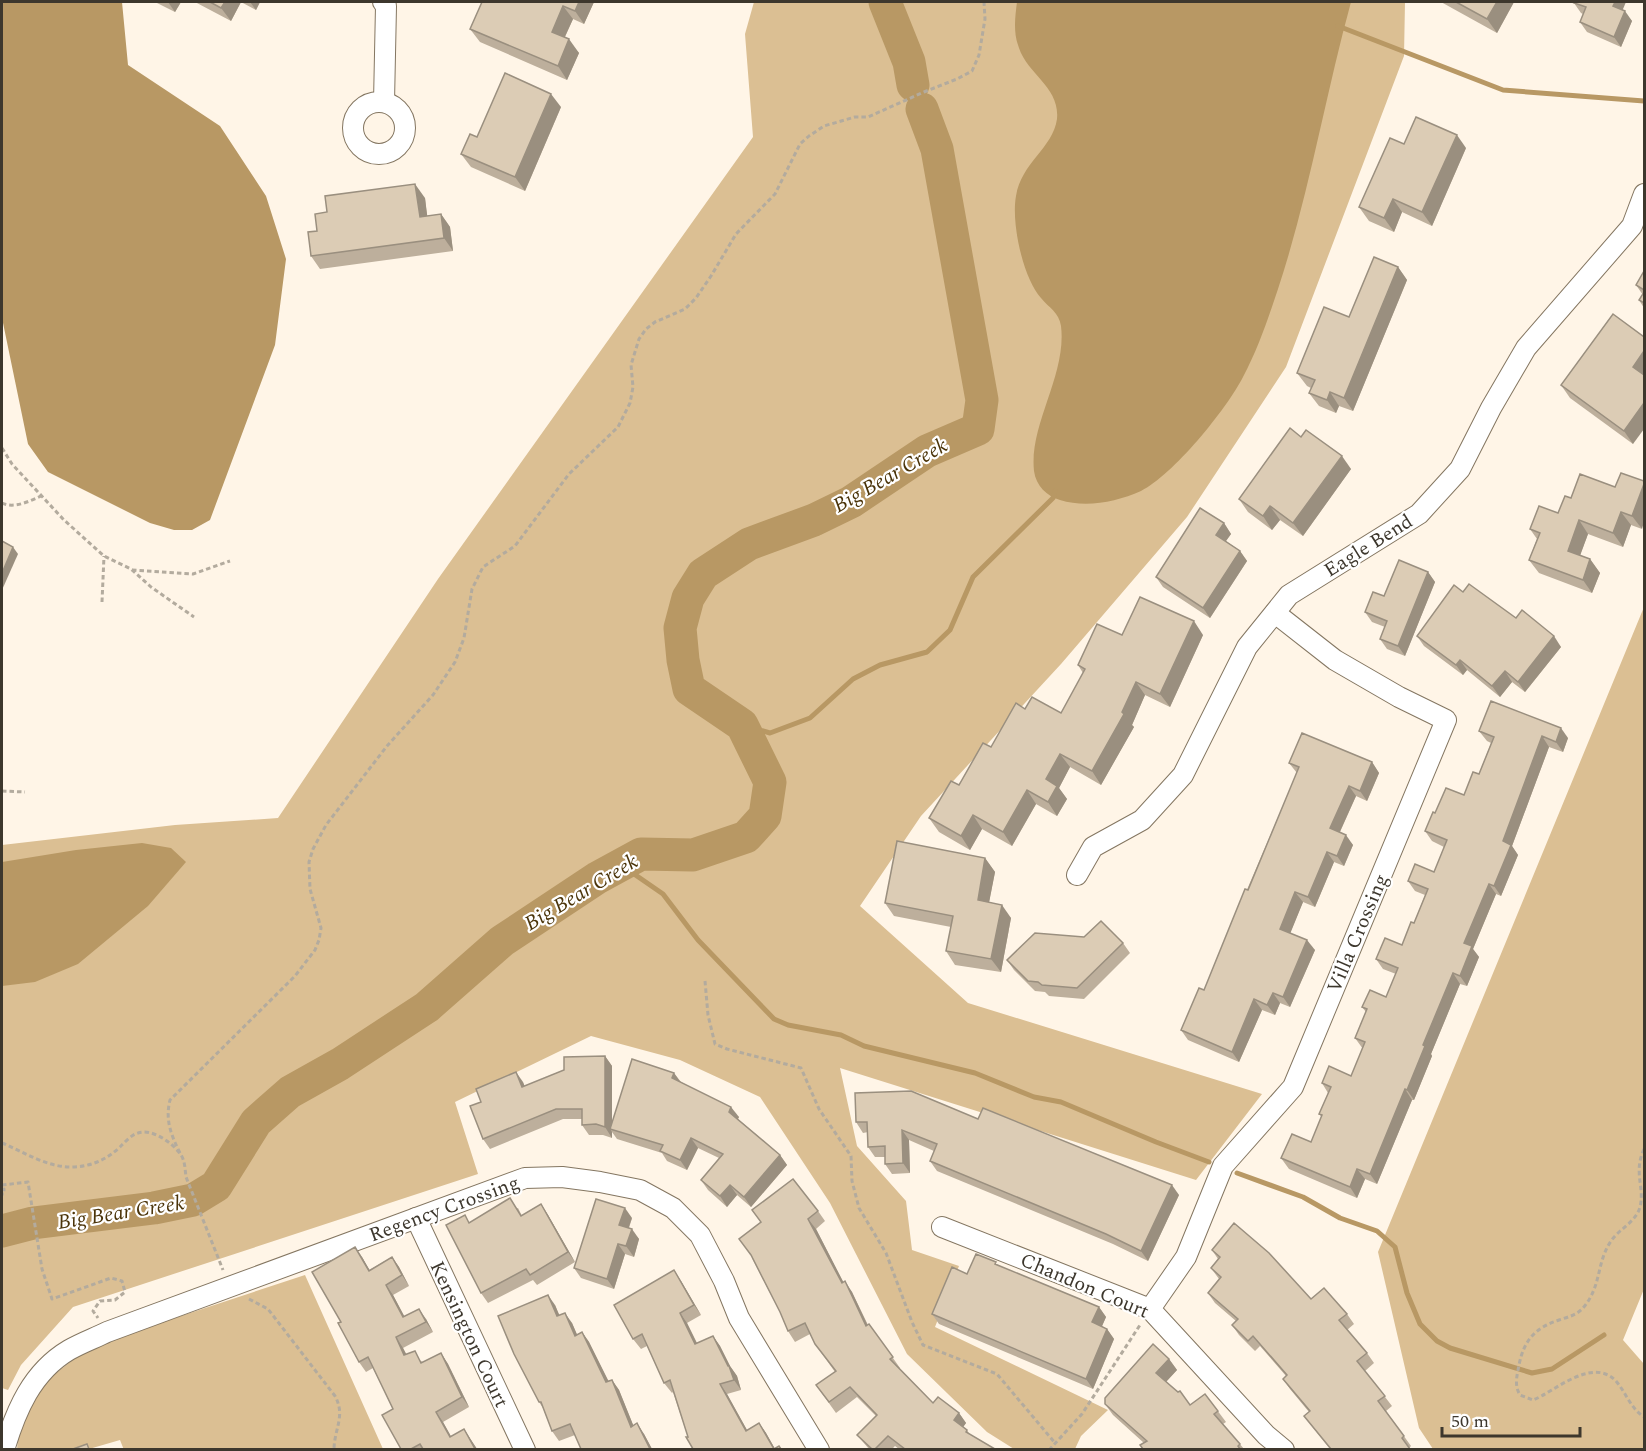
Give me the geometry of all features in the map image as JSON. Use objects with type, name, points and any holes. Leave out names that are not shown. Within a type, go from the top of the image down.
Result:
[{"type":"street","points":[[383,2],[386,6],[384,102]]},
{"type":"street","name":"Eagle Bend","points":[[1077,875],[1093,847],[1142,820],[1183,775],[1247,647],[1289,595],[1419,514],[1460,469],[1491,408],[1526,348],[1632,226],[1644,194]]},
{"type":"street","name":"Villa Crossing","points":[[1150,1309],[1186,1257],[1223,1166],[1293,1087],[1446,720],[1399,697],[1335,660],[1275,613]]},
{"type":"street","name":"Regency Crossing","points":[[4,1449],[15,1414],[38,1376],[68,1351],[107,1332],[525,1179],[562,1177],[640,1190],[673,1208],[700,1235],[724,1281],[739,1318],[819,1449]]},
{"type":"street","name":"Kensington Court","points":[[416,1218],[525,1449]]},
{"type":"street","name":"Chandon Court","points":[[942,1227],[1150,1309],[1266,1434],[1284,1449]]},
{"type":"path","points":[[334,1449],[340,1419],[340,1405],[335,1395],[268,1309],[243,1296],[232,1286],[223,1270],[186,1177],[184,1161],[168,1124],[166,1113],[170,1100],[295,976],[315,950],[320,940],[321,928],[310,889],[309,862],[313,849],[326,825],[387,746],[433,695],[455,662],[464,638],[472,589],[483,567],[515,546],[569,474],[618,427],[630,404],[633,387],[631,365],[639,339],[646,329],[655,322],[684,309],[696,298],[736,234],[775,194],[800,144],[809,136],[824,126],[855,117],[868,117],[972,71],[981,46],[985,19],[984,2]]},
{"type":"path","points":[[2,448],[12,465],[41,496],[104,556],[131,569],[151,587],[194,617]]},
{"type":"path","points":[[2,503],[5,506],[26,503],[41,496]]},
{"type":"path","points":[[102,602],[104,556]]},
{"type":"path","points":[[131,569],[193,574],[230,561]]},
{"type":"path","points":[[2,791],[25,792]]},
{"type":"path","points":[[705,981],[708,1015],[715,1044],[801,1068],[819,1109],[851,1156],[852,1180],[859,1208],[886,1253],[923,1345],[997,1374],[1055,1443]]},
{"type":"path","points":[[2,1143],[55,1166],[70,1167],[99,1162],[110,1156],[132,1135],[141,1132],[161,1138],[180,1153]]},
{"type":"path","points":[[1644,1149],[1638,1174],[1641,1198],[1637,1215],[1611,1242],[1600,1266],[1597,1284],[1592,1295],[1578,1313],[1551,1323],[1533,1335],[1524,1345],[1515,1382],[1520,1395],[1533,1400],[1578,1376],[1606,1375],[1613,1378],[1631,1405],[1644,1417]]},
{"type":"path","points":[[2,1185],[28,1182],[42,1269],[52,1299],[111,1278],[122,1281],[124,1292],[115,1300],[99,1301],[93,1311],[107,1332]]},
{"type":"path","points":[[2,1190],[4,1194],[2,1194]]},
{"type":"path","points":[[1049,1449],[1082,1414],[1150,1309]]},
{"type":"shaded area","points":[[2,2],[122,2],[128,65],[220,126],[266,196],[286,259],[275,345],[210,520],[192,530],[174,530],[150,523],[48,472],[28,444],[2,318]]},
{"type":"shaded area","points":[[754,2],[1405,2],[1404,56],[1286,367],[1187,517],[1061,664],[921,816],[860,906],[968,1003],[1262,1094],[1196,1180],[840,1068],[857,1146],[906,1201],[912,1250],[959,1266],[935,1327],[1108,1410],[1081,1436],[1075,1449],[1014,1449],[987,1432],[907,1354],[830,1203],[760,1097],[680,1060],[591,1036],[455,1102],[478,1174],[73,1307],[21,1365],[8,1390],[2,1388],[2,845],[175,825],[278,818],[438,579],[753,137],[745,34]]},
{"type":"shaded area","points":[[1017,2],[1351,2],[1289,254],[1258,345],[1248,366],[1235,391],[1183,457],[1154,483],[1141,491],[1111,501],[1080,504],[1055,498],[1040,486],[1034,471],[1037,435],[1059,363],[1061,326],[1056,314],[1041,298],[1029,277],[1017,235],[1015,207],[1019,184],[1024,174],[1050,139],[1057,119],[1057,108],[1049,90],[1029,66],[1019,48],[1015,31]]},
{"type":"shaded area","points":[[1644,607],[1644,1289],[1623,1340],[1644,1364],[1644,1449],[1433,1449],[1419,1428],[1378,1252]]},
{"type":"shaded area","points":[[142,843],[171,848],[186,862],[148,906],[78,964],[35,982],[2,986],[2,862],[76,850]]},
{"type":"shaded area","points":[[305,1275],[383,1449],[124,1450],[120,1440],[89,1449],[17,1450],[18,1436],[40,1386],[90,1346]]},
{"type":"building","points":[[210,2],[225,2],[221,8]]},
{"type":"building","points":[[482,2],[579,2],[575,11],[563,6],[552,32],[569,39],[558,66],[470,29]]},
{"type":"building","points":[[1456,2],[1497,2],[1487,19]]},
{"type":"building","points":[[1575,2],[1615,2],[1613,6],[1625,11],[1614,37],[1580,22],[1586,7]]},
{"type":"building","points":[[505,73],[551,94],[515,177],[461,154],[470,134],[477,137]]},
{"type":"building","points":[[1416,117],[1457,135],[1422,212],[1393,199],[1384,218],[1359,207],[1390,138],[1404,144]]},
{"type":"building","points":[[415,184],[420,217],[441,214],[444,238],[311,256],[308,232],[317,231],[315,214],[327,212],[325,196]]},
{"type":"building","points":[[1374,257],[1398,267],[1344,398],[1330,392],[1327,400],[1309,393],[1315,380],[1297,373],[1324,307],[1349,317]]},
{"type":"building","points":[[1644,271],[1644,290],[1636,285]]},
{"type":"building","points":[[1644,292],[1644,303],[1639,300]]},
{"type":"building","points":[[1613,314],[1644,337],[1644,351],[1633,367],[1644,375],[1644,403],[1624,431],[1561,385]]},
{"type":"building","points":[[1290,428],[1301,437],[1306,430],[1342,456],[1293,523],[1270,506],[1263,516],[1239,499]]},
{"type":"building","points":[[1621,473],[1644,481],[1644,484],[1632,516],[1621,512],[1613,533],[1579,520],[1568,551],[1590,559],[1583,580],[1529,560],[1540,533],[1530,529],[1539,506],[1558,513],[1565,496],[1571,498],[1580,474],[1615,487]]},
{"type":"building","points":[[1200,508],[1224,523],[1216,535],[1240,551],[1203,608],[1156,577]]},
{"type":"building","points":[[2,541],[13,547],[2,573]]},
{"type":"building","points":[[1399,560],[1428,572],[1398,646],[1380,639],[1387,621],[1365,612],[1373,592],[1384,596]]},
{"type":"building","points":[[1469,584],[1516,618],[1522,610],[1554,636],[1518,682],[1505,671],[1492,686],[1460,660],[1456,665],[1417,636],[1454,585],[1463,592]]},
{"type":"building","points":[[1140,597],[1194,621],[1160,694],[1136,682],[1122,712],[1124,714],[1092,771],[1060,754],[1046,779],[1057,786],[1048,802],[1027,790],[1003,832],[973,815],[961,836],[929,818],[951,781],[959,785],[983,743],[991,747],[1016,703],[1025,709],[1032,697],[1061,713],[1085,669],[1078,665],[1097,624],[1122,635]]},
{"type":"building","points":[[1491,701],[1561,728],[1556,742],[1542,736],[1503,841],[1511,845],[1494,886],[1489,884],[1464,943],[1472,946],[1460,976],[1453,973],[1407,1090],[1405,1089],[1370,1174],[1357,1169],[1350,1187],[1281,1158],[1292,1134],[1311,1142],[1322,1115],[1319,1114],[1331,1087],[1322,1083],[1329,1066],[1351,1076],[1365,1042],[1355,1038],[1367,1009],[1362,1007],[1370,990],[1386,997],[1398,968],[1376,959],[1385,938],[1402,945],[1411,922],[1414,923],[1428,889],[1408,881],[1415,864],[1434,872],[1447,840],[1425,831],[1446,788],[1464,795],[1473,772],[1479,774],[1494,737],[1479,731]]},
{"type":"building","points":[[1302,733],[1372,762],[1360,791],[1349,786],[1330,828],[1346,835],[1337,856],[1327,852],[1308,897],[1295,892],[1280,929],[1307,940],[1283,997],[1273,993],[1267,1005],[1254,999],[1232,1052],[1181,1030],[1199,988],[1204,990],[1245,889],[1248,890],[1299,767],[1289,763]]},
{"type":"building","points":[[897,841],[985,858],[978,900],[1002,905],[991,959],[946,951],[953,916],[885,903]]},
{"type":"building","points":[[1101,921],[1123,943],[1077,988],[1042,985],[1028,981],[1007,960],[1035,933],[1084,937]]},
{"type":"building","points":[[605,1056],[605,1127],[596,1124],[582,1125],[582,1109],[556,1109],[483,1139],[470,1106],[481,1102],[476,1089],[516,1072],[522,1087],[564,1070],[564,1057]]},
{"type":"building","points":[[632,1059],[674,1073],[672,1078],[731,1107],[729,1112],[780,1155],[744,1197],[730,1185],[720,1196],[701,1180],[723,1154],[691,1138],[680,1160],[660,1151],[663,1145],[610,1129]]},
{"type":"building","points":[[911,1091],[978,1119],[983,1108],[1172,1185],[1141,1251],[1106,1234],[930,1161],[937,1144],[902,1130],[903,1163],[885,1164],[885,1146],[868,1147],[867,1122],[856,1122],[855,1093]]},
{"type":"building","points":[[793,1179],[818,1211],[808,1219],[842,1283],[845,1281],[866,1326],[869,1324],[893,1357],[890,1359],[933,1403],[938,1397],[959,1413],[954,1420],[967,1430],[966,1432],[995,1449],[905,1449],[888,1436],[875,1449],[872,1449],[857,1435],[877,1415],[850,1387],[829,1402],[816,1385],[836,1371],[815,1344],[805,1323],[788,1331],[751,1255],[739,1239],[761,1222],[752,1210]]},
{"type":"building","points":[[510,1198],[521,1216],[541,1204],[568,1252],[530,1275],[526,1269],[481,1293],[446,1225],[465,1215],[469,1223]]},
{"type":"building","points":[[596,1199],[625,1208],[619,1225],[632,1229],[626,1246],[618,1244],[607,1279],[574,1268]]},
{"type":"building","points":[[1234,1223],[1269,1253],[1311,1299],[1324,1288],[1347,1314],[1339,1320],[1367,1353],[1357,1361],[1385,1396],[1378,1401],[1404,1436],[1402,1438],[1410,1449],[1331,1449],[1304,1416],[1310,1411],[1283,1379],[1287,1375],[1253,1336],[1248,1341],[1232,1325],[1238,1319],[1208,1293],[1221,1277],[1211,1268],[1220,1257],[1212,1250]]},
{"type":"building","points":[[355,1247],[369,1271],[392,1257],[402,1275],[386,1285],[403,1317],[419,1309],[426,1322],[396,1337],[404,1355],[415,1351],[421,1363],[441,1353],[462,1397],[436,1412],[450,1437],[464,1429],[475,1449],[423,1449],[420,1444],[411,1449],[401,1449],[382,1415],[393,1409],[368,1357],[359,1362],[338,1323],[341,1322],[312,1272]]},
{"type":"building","points":[[976,1254],[1099,1307],[1092,1322],[1107,1329],[1086,1379],[932,1314],[952,1267],[967,1274]]},
{"type":"building","points":[[674,1270],[694,1305],[680,1313],[695,1344],[713,1336],[734,1380],[720,1384],[746,1431],[759,1423],[774,1449],[693,1449],[686,1437],[688,1437],[670,1380],[664,1383],[642,1334],[633,1339],[614,1305]]},
{"type":"building","points":[[548,1295],[557,1316],[565,1313],[575,1336],[582,1332],[606,1382],[612,1380],[631,1427],[637,1423],[650,1449],[581,1449],[570,1424],[552,1431],[541,1402],[514,1354],[498,1316]]},
{"type":"building","points":[[1153,1344],[1169,1359],[1156,1373],[1178,1392],[1180,1391],[1190,1405],[1205,1394],[1218,1411],[1214,1414],[1240,1444],[1238,1446],[1240,1449],[1143,1449],[1140,1445],[1147,1441],[1105,1404],[1105,1398]]},
{"type":"building","points":[[87,1444],[89,1449],[73,1449]]},
{"type":"waterway","name":"Big Bear Creek","points":[[885,2],[909,62],[913,85]]},
{"type":"waterway","points":[[1338,26],[1503,90],[1644,101]]},
{"type":"waterway","name":"Big Bear Creek","points":[[2,1231],[33,1223],[154,1208],[193,1200],[216,1186],[256,1122],[290,1092],[340,1064],[427,1007],[502,941],[597,878],[641,854],[693,855],[746,837],[765,816],[770,782],[742,725],[689,689],[680,628],[688,598],[703,574],[749,544],[814,520],[851,502],[927,451],[978,429],[982,400],[937,149],[922,109]]},
{"type":"waterway","points":[[742,725],[770,733],[810,718],[853,679],[880,665],[927,652],[950,630],[973,577],[1053,498],[1055,491]]},
{"type":"waterway","points":[[621,865],[663,894],[698,940],[774,1019],[788,1025],[841,1035],[864,1046],[975,1073],[1034,1097],[1061,1102],[1209,1162]]},
{"type":"waterway","points":[[1237,1173],[1303,1197],[1340,1218],[1377,1231],[1395,1247],[1407,1293],[1420,1324],[1437,1341],[1450,1348],[1532,1373],[1552,1369],[1604,1335]]}]
